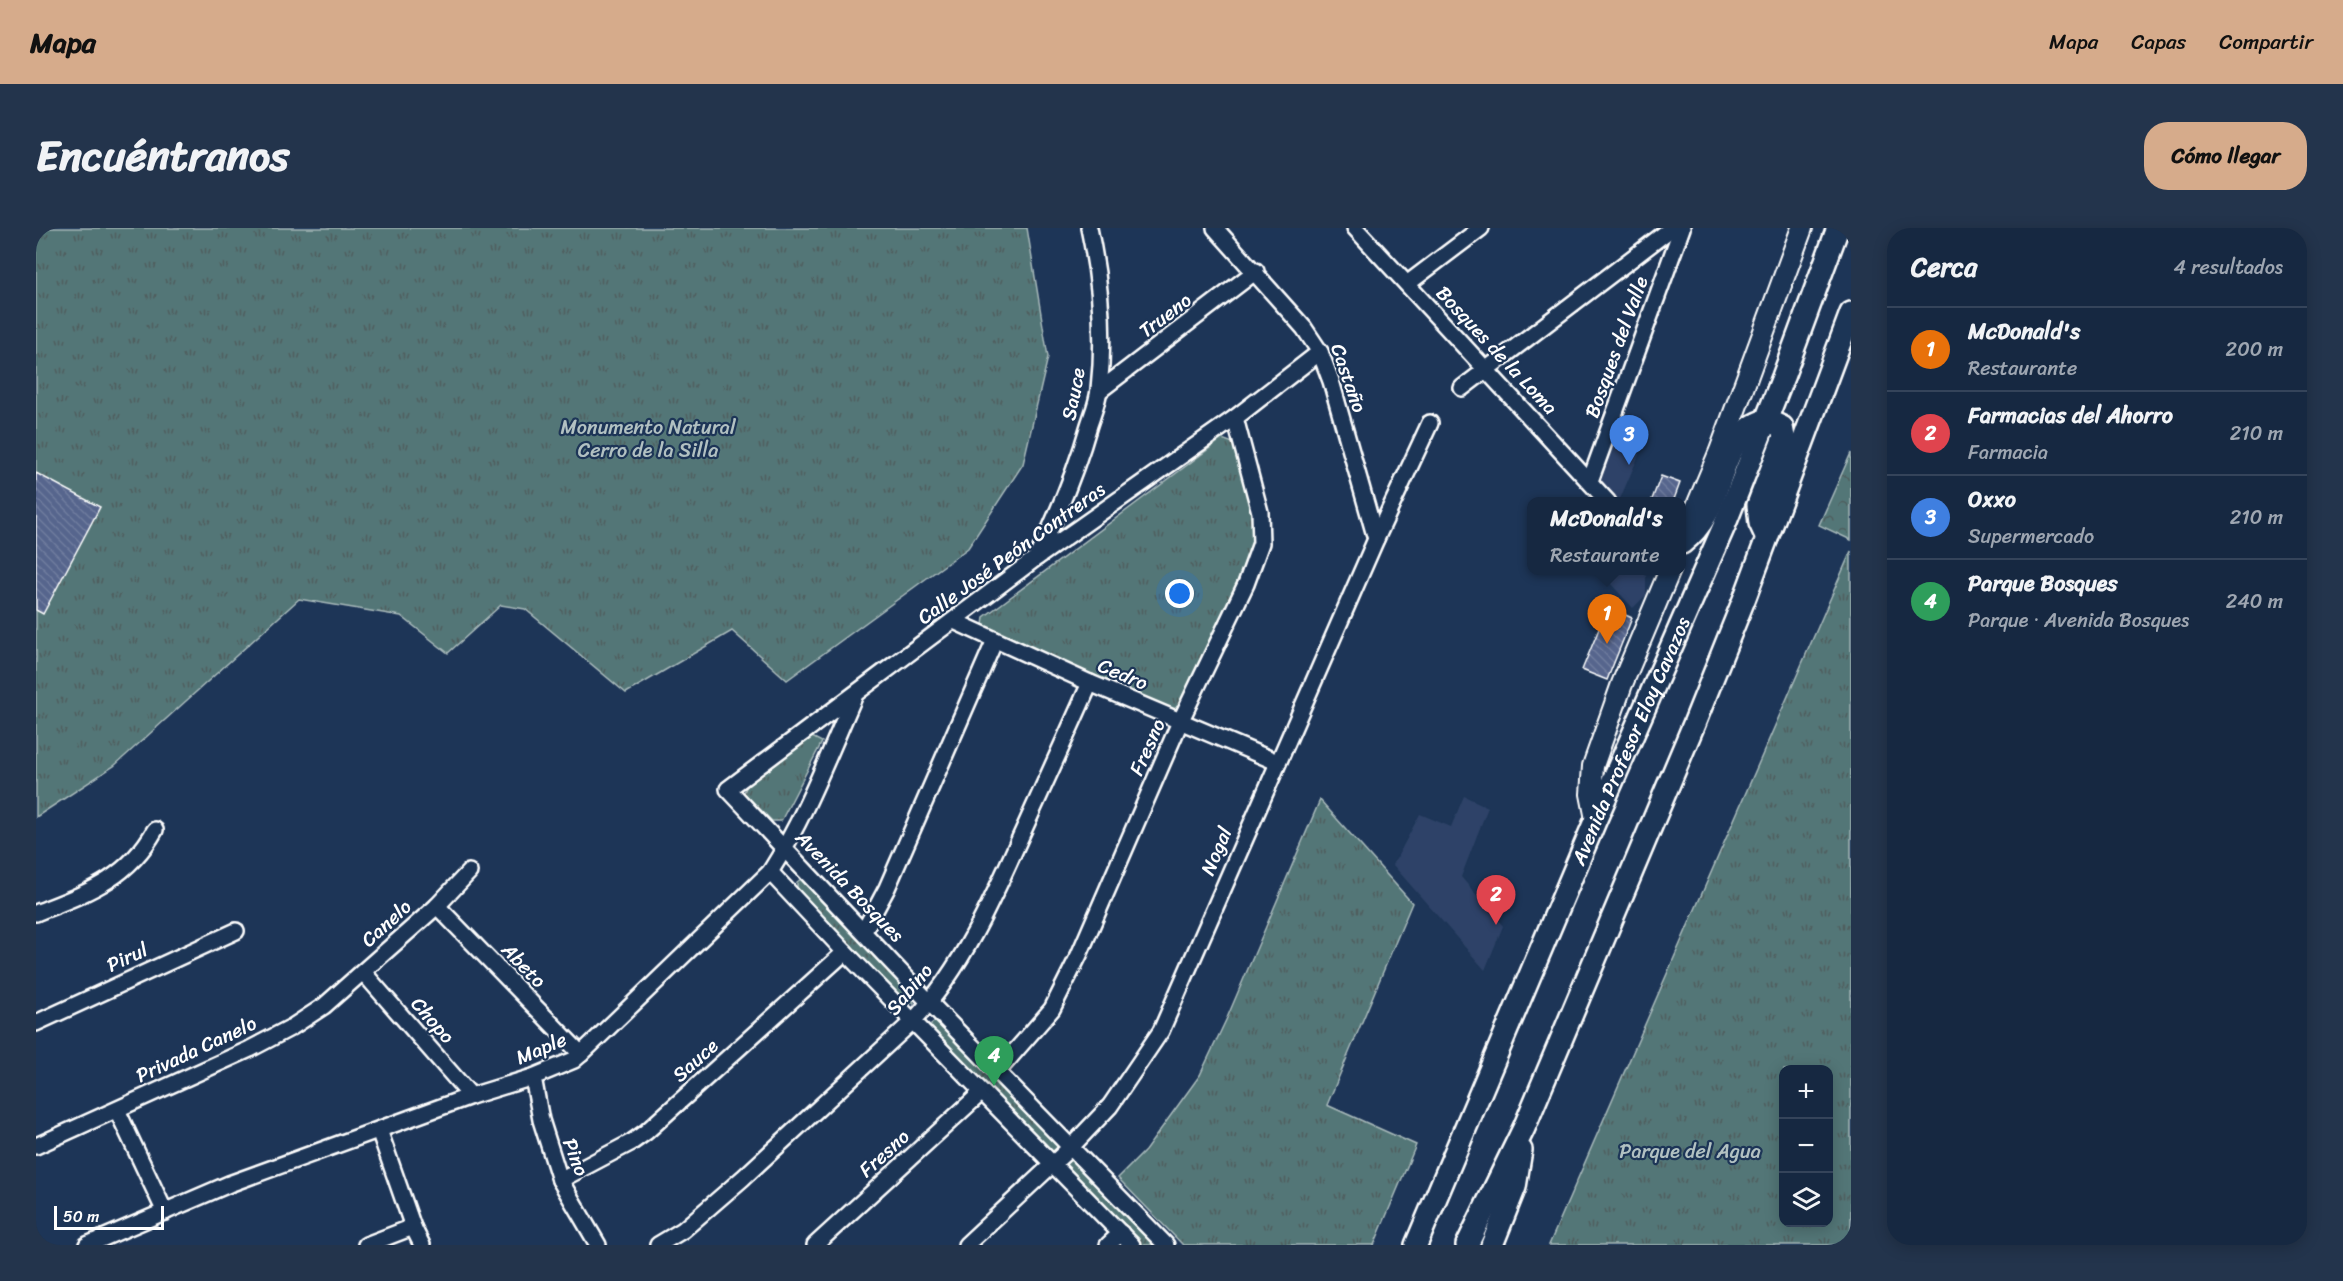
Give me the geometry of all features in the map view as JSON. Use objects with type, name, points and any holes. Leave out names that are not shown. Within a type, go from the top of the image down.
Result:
[{"type":"main road","name":"Avenida Profesor Eloy Cavazos","points":[[1404,1245],[1425,1223],[1596,819],[1725,524],[1767,420],[1838,228]]},
{"type":"main road","points":[[1467,1245],[1524,1128],[1694,724],[1767,538],[1851,313]]},
{"type":"main road","points":[[1686,539],[1699,527],[1707,514],[1737,440],[1751,426],[1767,420],[1782,427],[1784,437],[1758,505],[1760,523],[1767,538]]},
{"type":"main road","points":[[1492,1245],[1515,1187],[1524,1128]]},
{"type":"main road","points":[[1416,1245],[1425,1223]]},
{"type":"street","name":"Sauce","points":[[1036,558],[1062,504],[1083,446],[1099,391],[1101,349],[1099,297],[1089,228]]},
{"type":"street","name":"Castaño","points":[[1215,228],[1256,271],[1304,328],[1320,352],[1331,381],[1376,539]]},
{"type":"street","name":"Bosques de la Loma","points":[[1355,228],[1604,497]]},
{"type":"street","points":[[1407,284],[1480,228]]},
{"type":"street","points":[[1462,388],[1672,228]]},
{"type":"street","name":"Bosques del Valle","points":[[1590,481],[1682,228]]},
{"type":"street","points":[[1686,533],[1720,452],[1802,228]]},
{"type":"street","name":"Trueno","points":[[1099,391],[1256,271]]},
{"type":"street","name":"Calle José Peón Contreras","points":[[728,789],[1036,558],[1235,418],[1320,352]]},
{"type":"street","name":"Fresno","points":[[998,1071],[1052,1009],[1079,955],[1180,722],[1246,584],[1261,543],[1260,512],[1235,418]]},
{"type":"street","name":"Nogal","points":[[966,1245],[1071,1148],[1110,1106],[1161,1031],[1277,762],[1430,423]]},
{"type":"street","points":[[1596,819],[1591,794],[1593,766],[1622,684],[1668,575]]},
{"type":"street","name":"Cedro","points":[[954,621],[1090,683],[1277,762]]},
{"type":"street","points":[[864,931],[887,888],[995,640]]},
{"type":"street","name":"Sabino","points":[[658,1245],[683,1230],[743,1178],[930,1003],[968,948],[992,901],[1090,683]]},
{"type":"street","name":"Maple","points":[[87,1245],[229,1184],[471,1096],[533,1077],[573,1060],[770,872],[785,849],[812,793],[855,694]]},
{"type":"street","name":"Avenida Bosques","points":[[728,789],[930,1003],[1166,1245]]},
{"type":"street","points":[[36,913],[99,887],[115,877],[145,848],[155,830]]},
{"type":"street","points":[[437,906],[469,872]]},
{"type":"street","points":[[770,872],[845,952],[1132,1245]]},
{"type":"street","name":"Abeto","points":[[437,906],[581,1054]]},
{"type":"street","name":"Canelo","points":[[363,972],[437,906]]},
{"type":"street","name":"Pirul","points":[[36,1023],[236,931]]},
{"type":"street","name":"Sauce","points":[[560,1180],[632,1142],[646,1132],[845,952]]},
{"type":"street","name":"Chopo","points":[[363,972],[471,1096]]},
{"type":"street","name":"Privada Canelo","points":[[36,1146],[291,1027],[324,1006],[363,972]]},
{"type":"street","name":"Pino","points":[[533,1077],[546,1139],[560,1180],[598,1245]]},
{"type":"street","name":"Fresno","points":[[815,1245],[982,1092]]},
{"type":"street","points":[[117,1110],[165,1212]]},
{"type":"street","points":[[379,1130],[413,1227],[422,1245]]},
{"type":"street","points":[[366,1245],[413,1227]]},
{"type":"street","points":[[1108,1245],[1121,1233]]},
{"type":"shaded area","points":[[1615,436],[1642,448],[1621,497],[1615,497],[1598,478]]},
{"type":"shaded area","points":[[1603,575],[1646,576],[1646,595],[1633,608]]},
{"type":"shaded area","points":[[1464,796],[1488,807],[1461,877],[1503,926],[1485,970],[1393,865],[1420,814],[1451,827]]},
{"type":"green space","name":"Monumento Natural Cerro de la Silla","points":[[36,228],[1027,228],[1048,357],[1023,464],[968,548],[787,680],[732,631],[626,693],[525,609],[501,605],[448,653],[401,616],[299,599],[114,766],[36,817]]},
{"type":"green space","points":[[1222,439],[1233,443],[1254,512],[1253,545],[1243,574],[1185,703],[1172,710],[983,626],[984,617]]},
{"type":"green space","points":[[1851,453],[1851,540],[1819,525]]},
{"type":"green space","name":"Parque del Agua","points":[[1851,551],[1851,1245],[1549,1245]]},
{"type":"green space","points":[[812,737],[822,742],[781,821],[772,821],[744,793],[754,777],[763,769]]},
{"type":"green space","points":[[1320,800],[1412,903],[1327,1105],[1416,1145],[1374,1245],[1183,1245],[1118,1178],[1145,1151],[1200,1075],[1227,1018]]},
{"type":"green space","points":[[801,879],[807,881],[908,989],[914,1003],[908,1004],[901,998],[797,890],[797,882]]},
{"type":"green space","points":[[938,1019],[1057,1142],[1057,1150],[1051,1153],[930,1031],[931,1024]]},
{"type":"green space","points":[[1067,1158],[1072,1159],[1156,1245],[1141,1245],[1067,1169],[1065,1163]]},
{"type":"building","points":[[36,473],[100,507],[43,614],[36,610]]},
{"type":"building","points":[[1661,476],[1680,483],[1675,497],[1653,497]]},
{"type":"building","points":[[1608,607],[1632,618],[1607,680],[1582,670]]},
{"type":"place","name":"Oxxo","points":[[1629,465]]},
{"type":"place","name":"McDonald's","points":[[1607,644]]},
{"type":"place","name":"Farmacias del Ahorro","points":[[1496,925]]},
{"type":"place","name":"Parque Bosques","points":[[994,1086]]}]
